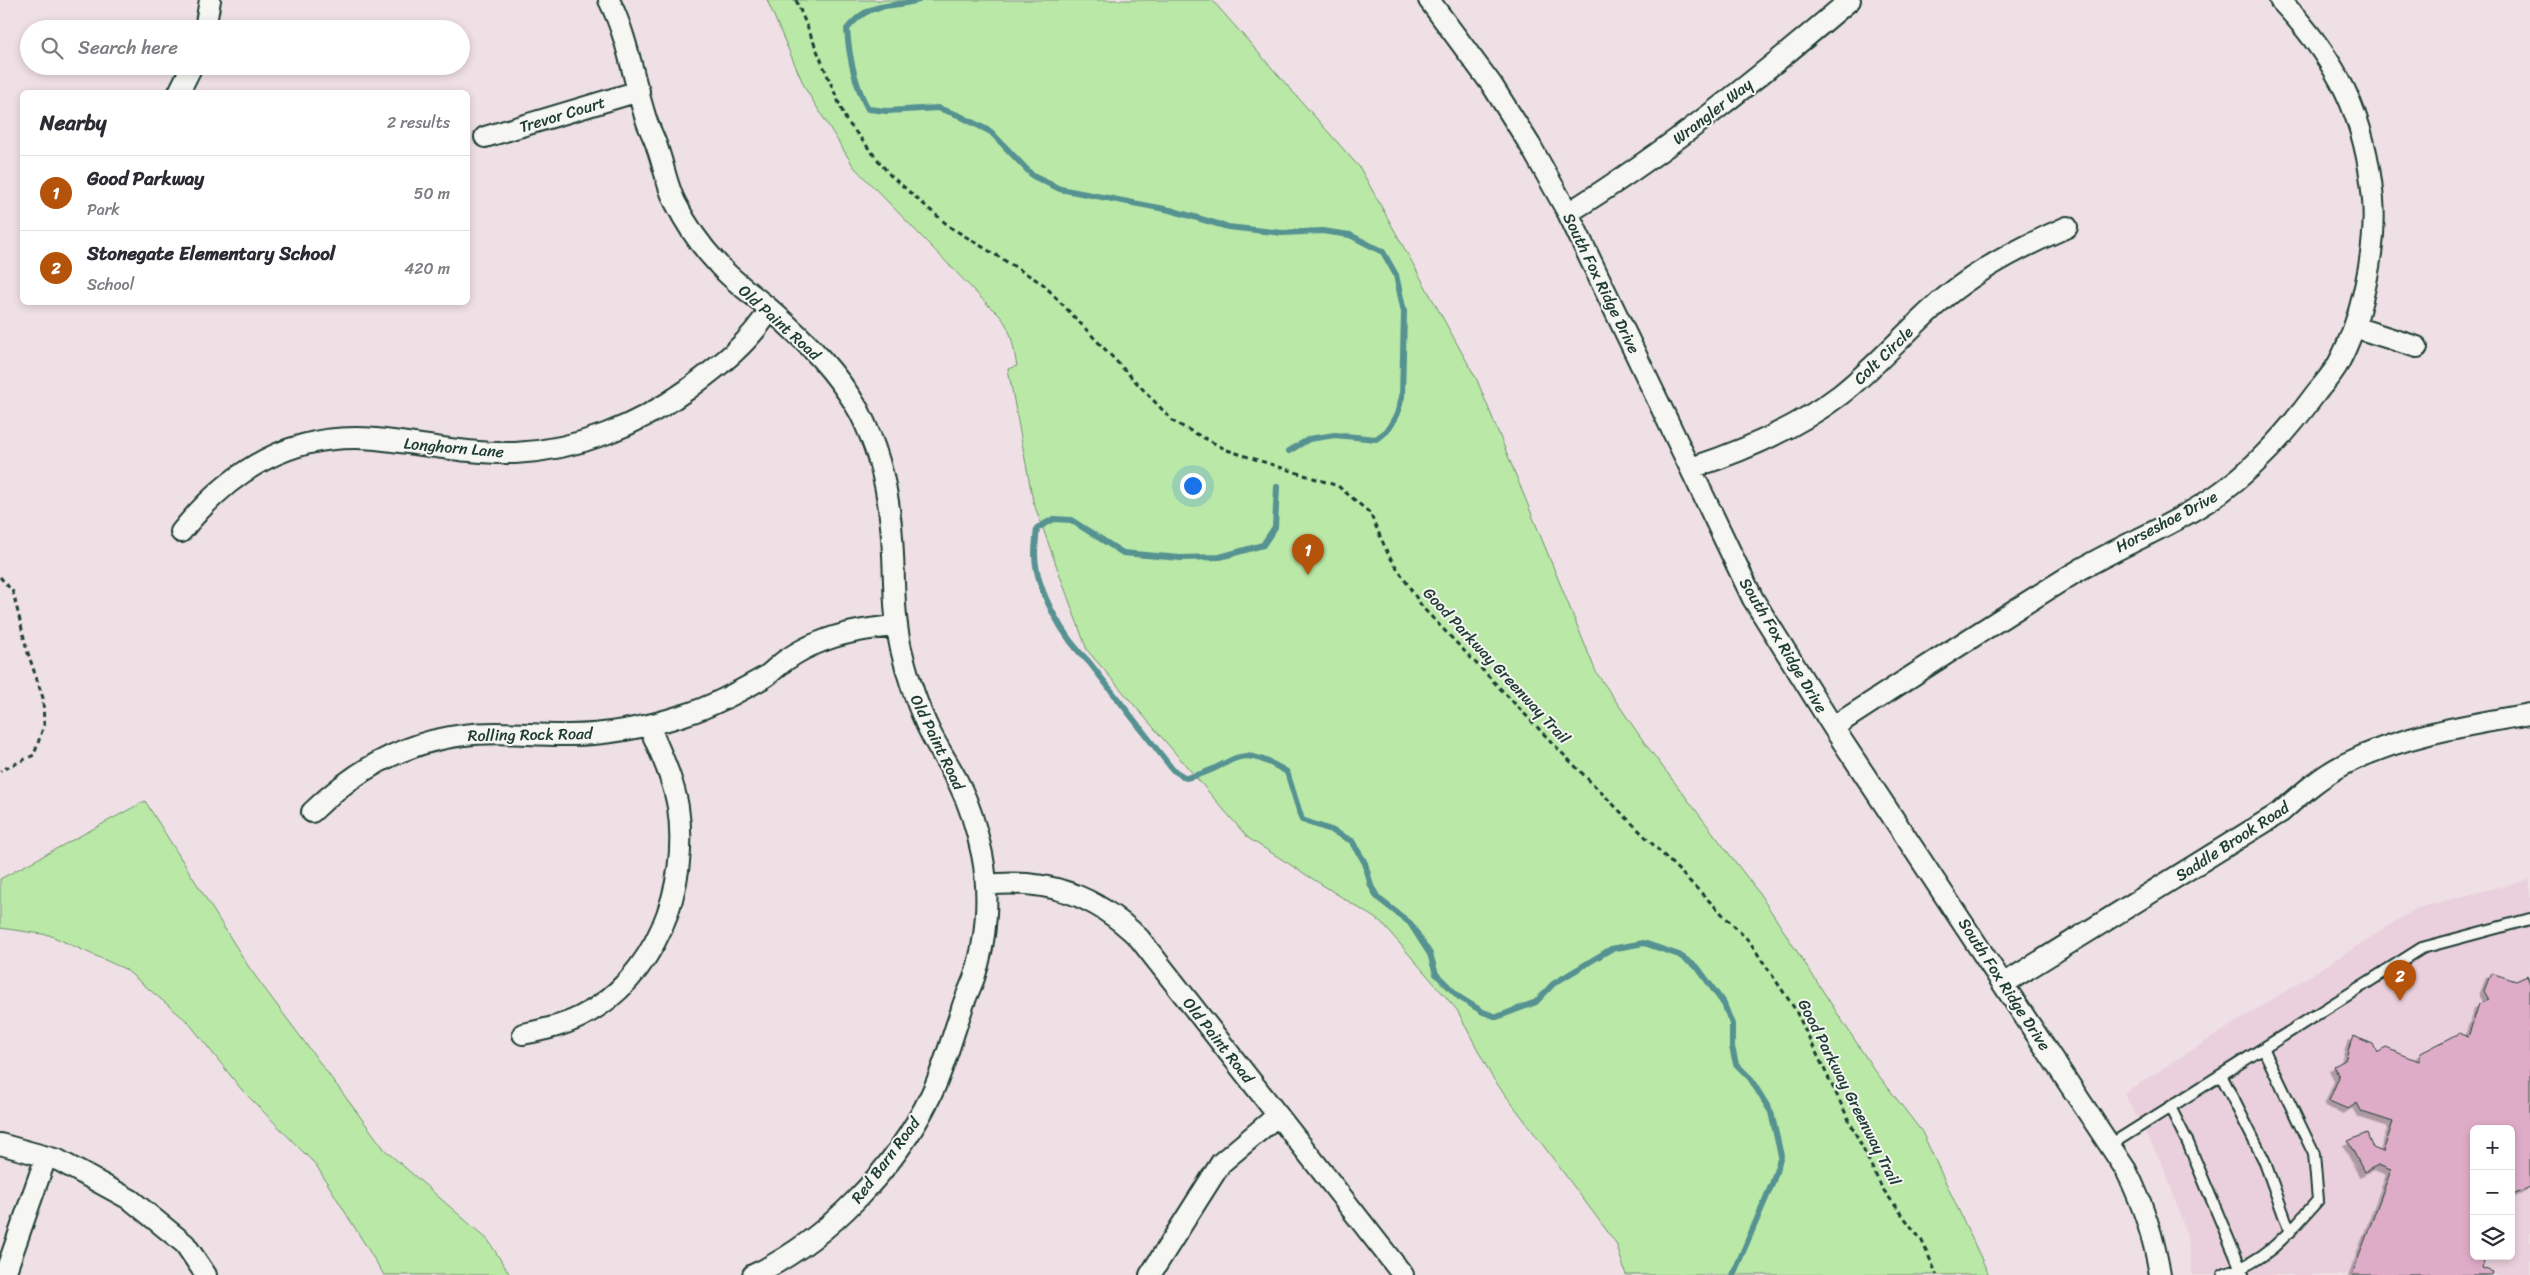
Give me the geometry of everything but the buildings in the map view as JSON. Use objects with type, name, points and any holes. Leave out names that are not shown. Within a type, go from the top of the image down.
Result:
[{"type":"street","points":[[207,20],[210,0]]},
{"type":"street","name":"Old Paint Road","points":[[609,0],[628,51],[646,120],[659,151],[661,167],[675,202],[694,234],[717,264],[744,290],[770,310],[812,348],[838,378],[859,412],[873,443],[885,481],[891,520],[892,582],[897,626],[912,688],[930,732],[959,784],[973,818],[983,857],[986,885],[1006,882],[1039,884],[1068,891],[1098,905],[1120,920],[1139,938],[1403,1275]]},
{"type":"street","name":"South Fox Ridge Drive","points":[[1429,0],[1492,85],[1530,145],[1568,213],[1753,599],[1833,727],[2126,1170],[2143,1206],[2154,1239],[2160,1275]]},
{"type":"street","name":"Wrangler Way","points":[[1568,213],[1637,169],[1741,89],[1850,0]]},
{"type":"street","name":"Horseshoe Drive","points":[[1833,727],[2106,554],[2189,513],[2221,492],[2259,459],[2307,405],[2337,365],[2354,327],[2373,241],[2370,162],[2358,119],[2344,85],[2311,36],[2280,0]]},
{"type":"street","points":[[180,90],[188,75]]},
{"type":"street","name":"Trevor Court","points":[[485,137],[639,91]]},
{"type":"street","name":"Colt Circle","points":[[1691,468],[1762,442],[1802,421],[1840,395],[1874,366],[1937,304],[1980,271],[2026,245],[2067,227]]},
{"type":"street","name":"Longhorn Lane","points":[[181,532],[202,506],[237,476],[280,452],[308,444],[341,438],[374,439],[479,452],[517,452],[560,447],[597,437],[633,423],[666,404],[726,361],[750,337],[770,310]]},
{"type":"street","points":[[2354,327],[2417,347]]},
{"type":"street","name":"Rolling Rock Road","points":[[312,812],[334,791],[361,771],[395,753],[431,741],[465,734],[498,733],[570,736],[608,733],[649,726],[686,714],[726,697],[763,678],[787,659],[818,642],[848,632],[897,626]]},
{"type":"street","name":"Saddle Brook Road","points":[[2004,983],[2281,812],[2309,787],[2344,764],[2406,740],[2458,727],[2530,714]]},
{"type":"street","points":[[522,1034],[567,1022],[607,1000],[628,981],[654,946],[669,908],[679,858],[678,807],[670,774],[649,726]]},
{"type":"street","name":"Red Barn Road","points":[[752,1275],[802,1247],[839,1218],[870,1185],[909,1134],[931,1097],[975,974],[983,939],[986,885]]},
{"type":"street","points":[[1150,1275],[1221,1163],[1278,1115]]},
{"type":"street","points":[[0,1144],[58,1160],[131,1200],[185,1244],[206,1275]]},
{"type":"street","points":[[6,1274],[46,1157]]},
{"type":"lane","points":[[2110,1145],[2422,948],[2530,919]]},
{"type":"lane","points":[[2223,1275],[2242,1272],[2279,1244],[2318,1200],[2314,1154],[2263,1048]]},
{"type":"lane","points":[[2221,1075],[2264,1160],[2290,1232]]},
{"type":"lane","points":[[2170,1107],[2188,1143],[2242,1272]]},
{"type":"path","name":"Good Parkway Greenway Trail","points":[[796,0],[846,120],[890,175],[950,227],[1043,284],[1174,422],[1227,450],[1338,486],[1370,513],[1388,554],[1423,608],[1564,756],[1749,940],[1796,1009],[1882,1188],[1922,1242],[1937,1275]]},
{"type":"path","points":[[0,576],[13,592],[27,650],[43,698],[44,725],[34,755],[0,771]]},
{"type":"shaded area","points":[[2530,879],[2530,1275],[2193,1275],[2186,1233],[2165,1170],[2124,1093],[2417,908]]},
{"type":"green space","points":[[767,0],[1212,0],[1360,168],[1477,380],[1596,672],[1646,745],[1759,893],[1873,1068],[1922,1132],[1989,1275],[1626,1275],[1616,1243],[1492,1077],[1457,1010],[1381,922],[1248,838],[1087,650],[1033,501],[1008,369],[1017,366],[1007,326],[997,313],[854,167],[805,88]]},
{"type":"green space","points":[[145,801],[250,969],[385,1150],[488,1240],[510,1275],[384,1275],[316,1165],[242,1090],[188,1022],[125,969],[49,935],[0,928],[0,879]]},
{"type":"waterway","points":[[919,0],[872,9],[855,20],[847,29],[853,70],[868,109],[887,111],[938,108],[958,115],[991,132],[1033,176],[1060,189],[1170,210],[1228,227],[1283,233],[1322,231],[1350,235],[1383,252],[1396,275],[1404,312],[1402,397],[1397,414],[1387,431],[1376,439],[1335,435],[1309,439],[1289,451]]},
{"type":"waterway","points":[[1277,487],[1275,527],[1263,545],[1220,557],[1180,558],[1123,553],[1071,520],[1054,519],[1037,528],[1035,555],[1040,583],[1061,627],[1070,641],[1089,662],[1173,770],[1186,778],[1244,756],[1255,757],[1269,762],[1287,772],[1302,820],[1331,830],[1352,841],[1365,863],[1371,886],[1378,898],[1410,923],[1430,954],[1436,974],[1459,997],[1483,1012],[1497,1017],[1536,1002],[1553,984],[1611,949],[1644,943],[1679,955],[1698,968],[1724,1004],[1732,1024],[1732,1047],[1736,1064],[1750,1078],[1771,1112],[1781,1156],[1772,1184],[1733,1275]]},
{"type":"place","name":"Good Parkway","points":[[1308,575]]},
{"type":"place","name":"Stonegate Elementary School","points":[[2400,1001]]}]
